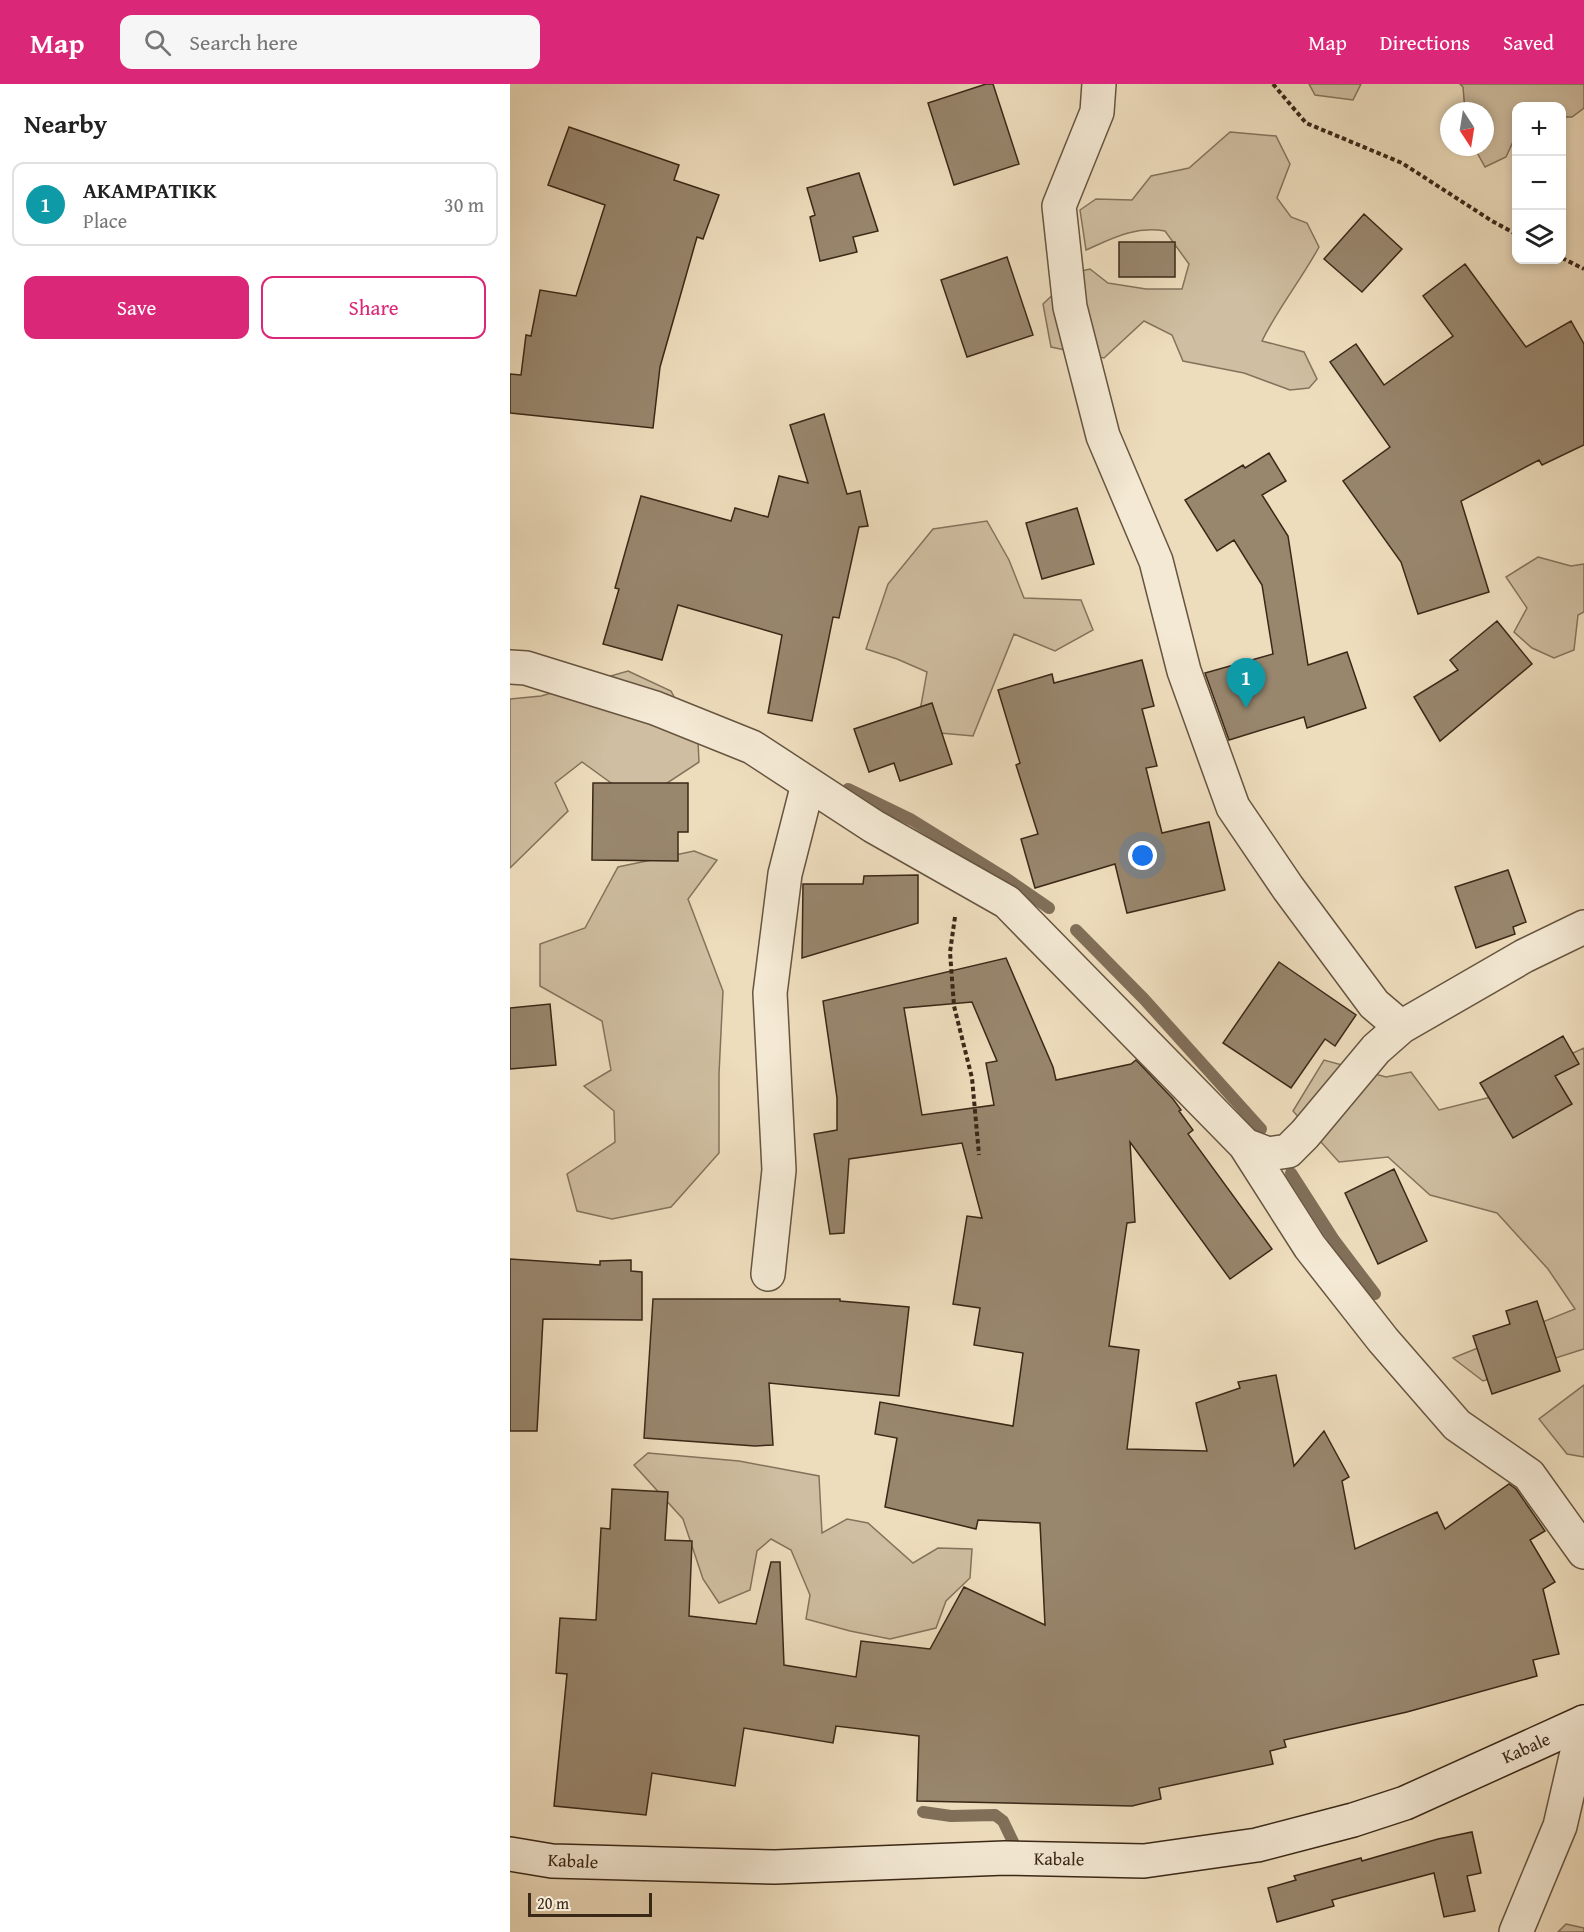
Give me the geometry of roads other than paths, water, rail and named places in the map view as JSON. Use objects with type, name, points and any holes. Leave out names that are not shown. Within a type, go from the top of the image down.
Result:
[{"type":"street","points":[[1099,84],[1097,112],[1059,206],[1070,307],[1103,436],[1156,561],[1184,671],[1233,807],[1288,888],[1374,1004],[1401,1027]]},
{"type":"street","points":[[510,667],[526,668],[655,708],[752,747],[873,826],[1008,902],[1193,1095],[1245,1145],[1310,1248],[1383,1340],[1457,1425],[1529,1475],[1584,1552]]},
{"type":"street","points":[[768,1274],[779,1170],[770,993],[784,874],[808,784]]},
{"type":"street","points":[[1245,1145],[1268,1154],[1288,1151],[1376,1049],[1401,1027],[1524,956],[1584,927]]},
{"type":"street","points":[[1516,1932],[1560,1826],[1584,1722]]},
{"type":"street","name":"Kabale","points":[[510,1854],[552,1861],[775,1867],[1005,1858],[1144,1861],[1257,1845],[1363,1817],[1405,1803],[1584,1722]]},
{"type":"waterway","points":[[848,789],[912,820],[1049,908]]},
{"type":"waterway","points":[[1076,930],[1144,999],[1261,1129]]},
{"type":"waterway","points":[[1291,1173],[1334,1240],[1375,1294]]},
{"type":"waterway","points":[[923,1812],[951,1816],[995,1815],[1003,1821],[1015,1846]]},
{"type":"place","name":"AKAMPATIKK","points":[[1246,708]]}]
